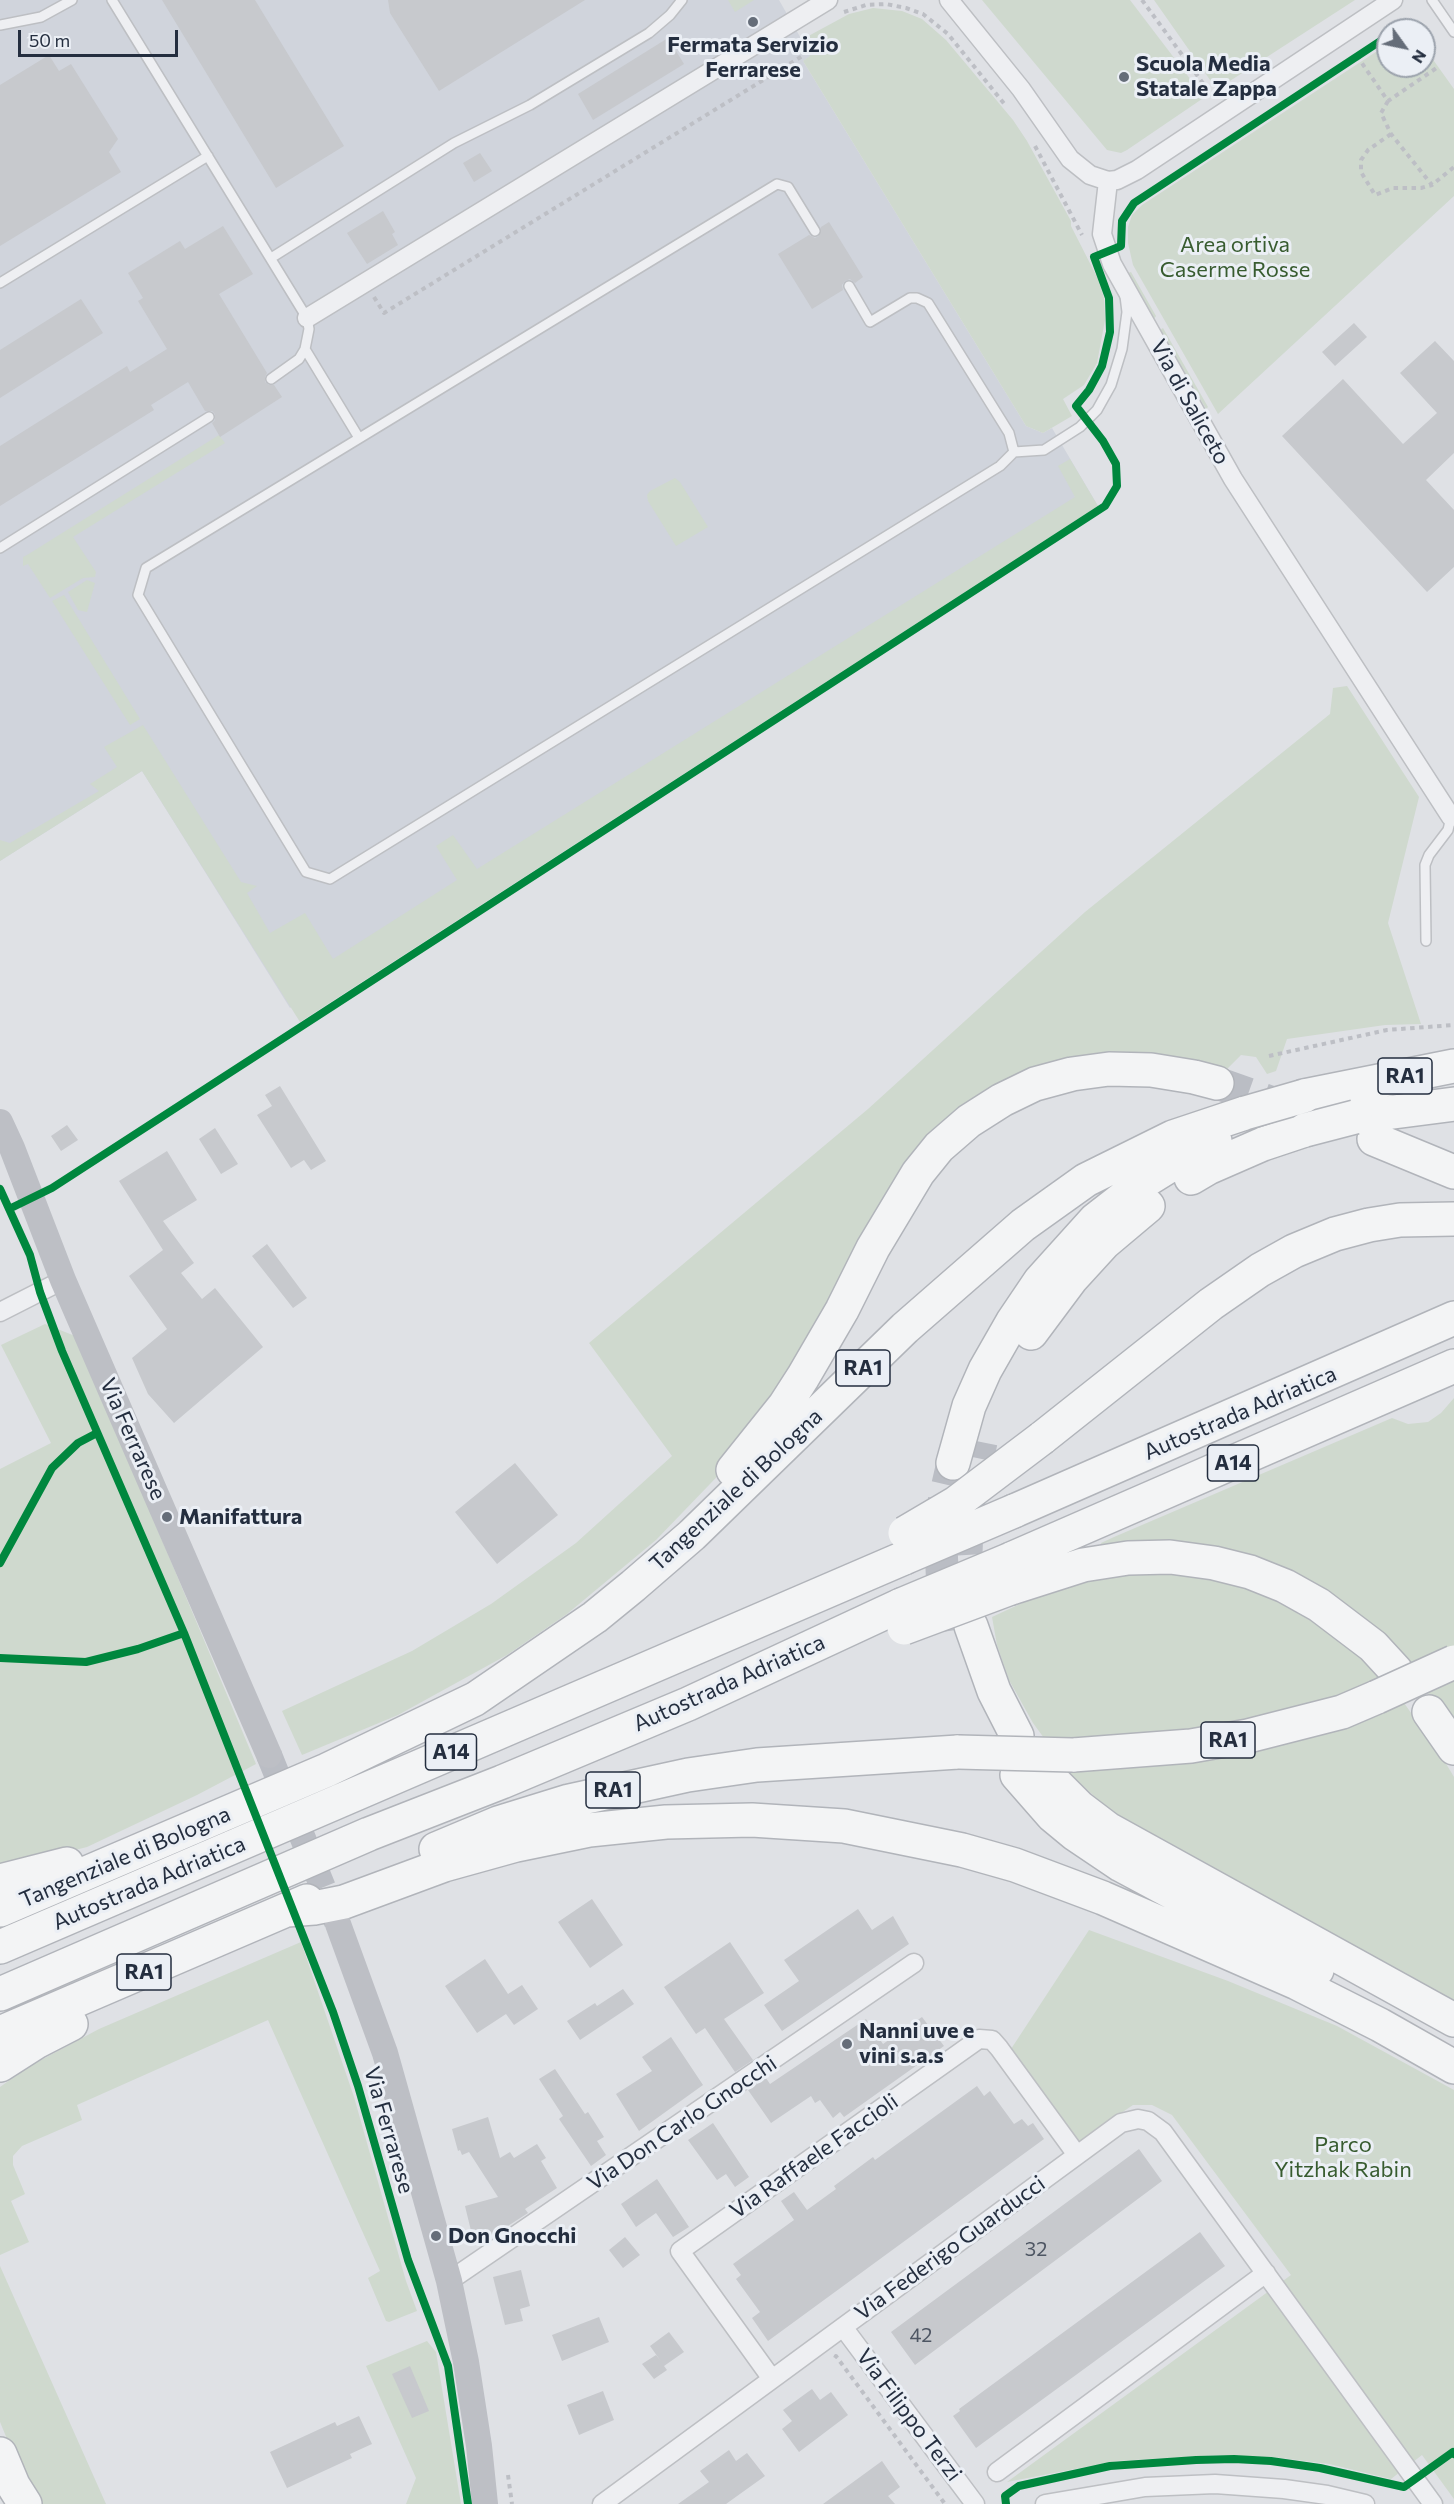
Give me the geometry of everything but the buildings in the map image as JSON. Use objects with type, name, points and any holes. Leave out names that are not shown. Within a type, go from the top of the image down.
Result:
[{"type":"highway","name":"RA1","points":[[1362,1114],[1454,1066]]},
{"type":"highway","points":[[514,1673],[652,1550],[734,1469],[785,1405],[803,1377],[842,1310],[873,1248],[918,1173],[939,1147],[969,1121],[1002,1100],[1035,1084],[1090,1071],[1151,1070],[1217,1083]]},
{"type":"highway","points":[[953,1463],[969,1406],[985,1370],[1013,1321],[1035,1289],[1067,1249],[1095,1220],[1145,1181],[1182,1158],[1258,1116],[1311,1098],[1362,1114],[1454,1172]]},
{"type":"highway","points":[[981,1442],[1007,1376],[1025,1342],[1072,1278],[1104,1243],[1154,1201],[1208,1168],[1263,1144],[1305,1130],[1362,1114],[1454,1104]]},
{"type":"highway","name":"Tangenziale di Bologna","points":[[0,1911],[298,1782],[475,1700],[596,1617],[692,1535],[905,1328],[1023,1225],[1086,1180],[1173,1137],[1258,1116]]},
{"type":"highway","points":[[904,1546],[1211,1305],[1260,1270],[1294,1251],[1335,1234],[1400,1220],[1454,1218]]},
{"type":"highway","name":"Autostrada Adriatica","points":[[0,1947],[699,1645],[904,1546],[1014,1511],[1454,1318]]},
{"type":"highway","name":"Autostrada Adriatica","points":[[0,1994],[369,1834],[1011,1574],[1454,1366]]},
{"type":"highway","points":[[1011,1574],[1128,1558],[1170,1557],[1214,1563],[1250,1572],[1285,1586],[1319,1605],[1372,1646],[1396,1671]]},
{"type":"highway","points":[[960,1628],[994,1691],[1004,1736]]},
{"type":"highway","name":"RA1","points":[[0,2032],[498,1823],[622,1787],[757,1765],[958,1752],[1073,1755],[1191,1746],[1248,1736],[1342,1712],[1454,1662]]},
{"type":"highway","points":[[1429,1712],[1454,1748]]},
{"type":"highway","points":[[1454,2020],[1117,1835],[1032,1775],[1052,1815],[1075,1834],[1121,1865],[1410,2020],[1454,2046]]},
{"type":"highway","points":[[0,1881],[63,1865],[187,1817],[298,1782]]},
{"type":"highway","points":[[0,2065],[52,2032],[185,1973],[272,1916],[344,1902],[444,1864],[516,1845],[589,1830],[666,1822],[752,1820],[844,1826],[962,1850],[1015,1864],[1103,1898],[1297,1983],[1380,2025],[1454,2067]]},
{"type":"highway","points":[[0,2454],[17,2498]]},
{"type":"main road","name":"Via Ferrarese","points":[[0,1122],[63,1280],[269,1755]]},
{"type":"main road","name":"Via Ferrarese","points":[[338,1924],[385,2054],[449,2281],[466,2362],[485,2504]]},
{"type":"street","points":[[949,0],[1021,89],[1070,159],[1089,175],[1108,181],[1117,180],[1137,170],[1393,0]]},
{"type":"street","points":[[307,318],[832,8]]},
{"type":"street","name":"Via di Saliceto","points":[[1108,181],[1100,254],[1125,287],[1233,479],[1451,817]]},
{"type":"street","points":[[0,1312],[63,1280]]},
{"type":"street","name":"Via Don Carlo Gnocchi","points":[[449,2281],[914,1963]]},
{"type":"street","name":"Via Raffaele Faccioli","points":[[772,2379],[680,2251],[979,2039],[992,2040],[999,2048],[1077,2155]]},
{"type":"street","name":"Via Federigo Guarducci","points":[[602,2504],[1121,2123],[1130,2120],[1148,2121],[1156,2126],[1266,2273],[1433,2504]]},
{"type":"street","points":[[997,2472],[1266,2273]]},
{"type":"street","name":"Via Filippo Terzi","points":[[843,2327],[975,2504]]},
{"type":"street","points":[[1045,2504],[1145,2487],[1215,2484],[1284,2489],[1327,2495],[1365,2504]]},
{"type":"lane","points":[[0,26],[41,17],[72,0]]},
{"type":"lane","points":[[112,0],[307,318],[309,329],[305,350],[299,359],[271,379]]},
{"type":"lane","points":[[271,258],[454,143],[530,105],[648,33],[670,15],[682,0]]},
{"type":"lane","points":[[1432,0],[1454,32]]},
{"type":"lane","points":[[0,284],[208,156]]},
{"type":"lane","points":[[814,231],[788,187],[777,184],[146,568],[138,595],[306,872],[330,879],[1000,466],[1014,452],[1044,450],[1080,427],[1101,405],[1111,385],[1122,349],[1126,312],[1125,287]]},
{"type":"lane","points":[[849,286],[870,322],[910,298],[917,298],[928,303],[1009,433],[1014,452]]},
{"type":"lane","points":[[305,350],[359,438]]},
{"type":"lane","points":[[0,548],[209,417]]},
{"type":"lane","points":[[1426,941],[1425,865],[1429,855],[1448,830],[1451,817]]},
{"type":"path","points":[[1142,0],[1214,98]]},
{"type":"path","points":[[832,8],[876,4],[896,6],[922,15],[948,34],[1010,111]]},
{"type":"path","points":[[365,283],[384,313],[804,55],[796,40],[805,34]]},
{"type":"path","points":[[1347,63],[1365,51]]},
{"type":"path","points":[[1357,56],[1388,101]]},
{"type":"path","points":[[1432,184],[1391,134],[1381,112],[1388,101],[1438,67]]},
{"type":"path","points":[[1391,134],[1368,150],[1361,160],[1361,172],[1375,195],[1393,188],[1421,188],[1432,184],[1454,167]]},
{"type":"path","points":[[1032,141],[1100,254]]},
{"type":"path","points":[[1269,1056],[1387,1030],[1454,1025]]},
{"type":"path","points":[[93,1423],[102,1444]]},
{"type":"path","points":[[0,1563],[52,1468],[78,1443],[97,1433]]},
{"type":"path","points":[[179,1623],[188,1644]]},
{"type":"path","points":[[0,1658],[86,1662],[138,1649],[184,1633]]},
{"type":"path","points":[[827,2363],[836,2356],[945,2504]]},
{"type":"shaded area","points":[[0,0],[779,0],[811,56],[803,61],[1026,426],[1043,433],[1052,428],[1098,506],[290,1008],[142,771],[0,861]]},
{"type":"green space","points":[[728,0],[754,0],[735,12]]},
{"type":"green space","name":"Scuola Media Statale Zappa","points":[[982,0],[1130,0],[1194,84],[1202,99],[1127,150],[1121,153],[1107,150]]},
{"type":"green space","points":[[1154,0],[1355,0],[1219,88],[1215,87]]},
{"type":"green space","points":[[873,8],[902,11],[922,19],[946,40],[1013,120],[1071,221],[1071,226],[1098,279],[1104,298],[1105,320],[1097,363],[1084,385],[1063,399],[1072,416],[1043,433],[1026,426],[803,61],[810,56],[801,40],[849,14]]},
{"type":"green space","name":"Area ortiva Caserme Rosse","points":[[1376,52],[1376,78],[1436,78],[1436,64],[1454,89],[1454,196],[1218,414],[1133,265],[1128,243],[1128,227],[1132,215],[1142,205]]},
{"type":"green space","points":[[1131,272],[1156,316],[1154,319],[1128,273]]},
{"type":"green space","points":[[1163,328],[1208,407],[1206,409],[1160,330]]},
{"type":"green space","points":[[219,435],[225,443],[73,537],[96,572],[95,577],[83,578],[50,598],[28,564],[23,566],[23,557]]},
{"type":"green space","points":[[1070,459],[1098,506],[300,1022],[142,771],[0,861],[0,840],[10,843],[99,791],[90,784],[117,767],[104,747],[143,725],[241,882],[257,886],[247,893],[270,933],[305,913],[333,959],[457,880],[436,846],[453,835],[477,869],[1075,497],[1058,466]]},
{"type":"green space","points":[[675,478],[680,482],[708,527],[676,546],[648,501],[647,495],[650,491]]},
{"type":"green space","points":[[87,580],[95,583],[87,612],[78,610],[68,592]]},
{"type":"green space","points":[[64,595],[140,719],[130,725],[52,601]]},
{"type":"green space","points":[[1347,686],[1419,797],[1388,923],[1421,1024],[1385,1025],[1287,1039],[1276,1071],[1267,1074],[1256,1057],[1241,1055],[1227,1069],[1187,1059],[965,1114],[736,1457],[656,1540],[567,1614],[507,1655],[398,1715],[302,1755],[282,1711],[412,1651],[491,1604],[576,1543],[672,1456],[589,1343],[868,1109],[1085,912],[1330,714],[1333,688]]},
{"type":"green space","points":[[45,1324],[75,1336],[84,1354],[256,1764],[197,1795],[87,1847],[0,1869],[0,1469],[51,1443],[1,1345]]},
{"type":"green space","points":[[1454,1398],[1454,1728],[1422,1685],[1337,1605],[1100,1547],[1101,1543],[1114,1537],[1392,1418],[1408,1424],[1428,1422],[1441,1413]]},
{"type":"green space","points":[[1179,1571],[1235,1584],[1288,1603],[1327,1627],[1390,1683],[1442,1757],[1454,1777],[1454,2004],[1118,1818],[1071,1775],[1033,1723],[1009,1680],[997,1645],[992,1617],[1035,1597],[1098,1577]]},
{"type":"green space","name":"Parco Yitzhak Rabin","points":[[1089,1930],[1228,1981],[1337,2026],[1454,2090],[1454,2499],[1422,2455],[1391,2479],[1329,2464],[1273,2457],[1217,2455],[1117,2461],[1007,2482],[1291,2275],[1172,2115],[1152,2105],[1133,2105],[1090,2134],[1081,2149],[1011,2049]]},
{"type":"green space","points":[[301,1942],[354,2097],[406,2281],[417,2311],[389,2322],[386,2321],[368,2278],[380,2271],[268,2020],[77,2105],[82,2120],[22,2146],[13,2156],[13,2165],[25,2194],[11,2201],[29,2242],[0,2255],[0,2087],[28,2067],[99,2029]]},
{"type":"green space","points":[[0,2266],[106,2504],[34,2504],[0,2422]]},
{"type":"green space","points":[[427,2341],[436,2352],[461,2504],[406,2504],[416,2478],[366,2366]]},
{"type":"tunnel","points":[[1217,1083],[1290,1109]]},
{"type":"tunnel","points":[[969,1604],[966,1553],[968,1505],[981,1442]]},
{"type":"tunnel","points":[[949,1631],[943,1590],[941,1547],[944,1502],[953,1463]]},
{"type":"tunnel","points":[[269,1755],[337,1922]]},
{"type":"cycle path","points":[[9,1209],[52,1188],[1105,506],[1117,486],[1116,464],[1103,441],[1076,406],[1089,390],[1102,366],[1110,332],[1109,298],[1094,257],[1121,246],[1122,221],[1134,203],[1376,44]]},
{"type":"cycle path","points":[[0,1189],[30,1255],[40,1292],[62,1351],[184,1633],[333,2012],[358,2086],[408,2260],[448,2366],[468,2504]]},
{"type":"cycle path","points":[[0,1563],[52,1468],[78,1443],[97,1433]]},
{"type":"cycle path","points":[[0,1658],[86,1662],[138,1649],[184,1633]]},
{"type":"cycle path","points":[[1006,2504],[1005,2496],[1019,2486],[1110,2466],[1196,2460],[1271,2461],[1320,2468],[1404,2487],[1453,2452],[1454,2454]]},
{"type":"place","name":"Fermata Servizio Ferrarese","points":[[753,22]]},
{"type":"place","name":"Scuola Media Statale Zappa","points":[[1124,77]]},
{"type":"place","name":"Manifattura","points":[[167,1517]]},
{"type":"place","name":"Nanni uve e vini s.a.s","points":[[847,2044]]},
{"type":"place","name":"Don Gnocchi","points":[[436,2236]]}]
